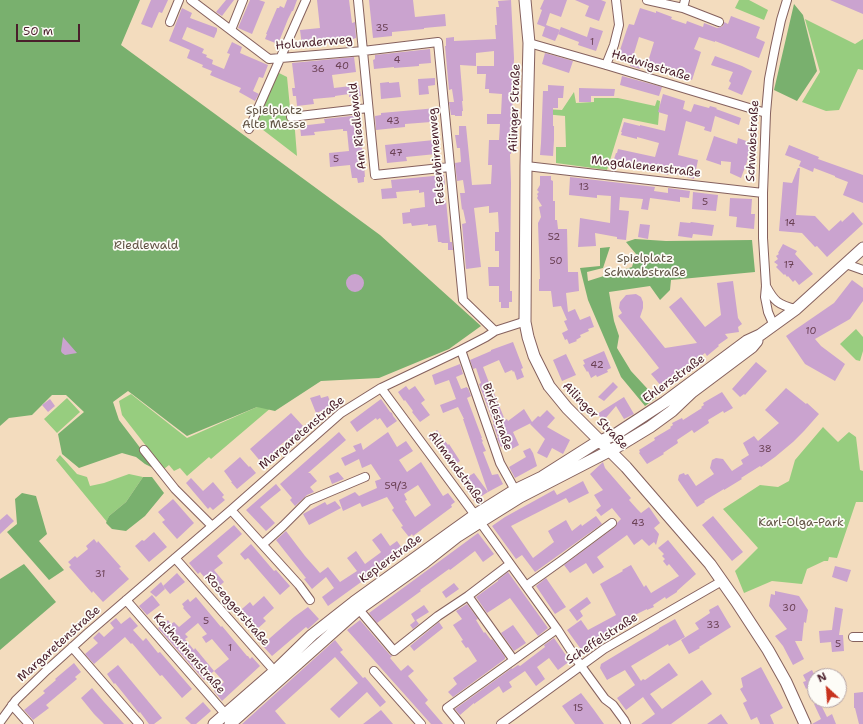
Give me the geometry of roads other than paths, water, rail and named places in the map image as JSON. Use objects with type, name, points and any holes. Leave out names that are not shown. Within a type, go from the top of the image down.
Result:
[{"type":"street","points":[[170,22],[179,0]]},
{"type":"street","name":"Holunderweg","points":[[191,0],[269,59],[363,51]]},
{"type":"street","points":[[231,30],[243,0]]},
{"type":"street","points":[[249,129],[306,0]]},
{"type":"street","name":"Am Riedlewald","points":[[358,0],[375,175],[450,167]]},
{"type":"street","name":"Ailinger Straße","points":[[525,0],[529,43],[526,166],[526,322],[528,337],[534,356],[549,386],[567,408],[626,467],[710,564],[768,650],[786,682],[805,724]]},
{"type":"street","points":[[606,65],[614,45],[619,25],[616,0]]},
{"type":"street","points":[[647,0],[684,4],[718,22]]},
{"type":"street","name":"Schwabstraße","points":[[774,326],[768,312],[765,297],[766,286],[763,238],[763,193],[766,112],[769,79],[775,48],[781,20],[788,0]]},
{"type":"street","name":"Felsenbirnenweg","points":[[363,51],[438,42],[463,300],[495,331]]},
{"type":"street","name":"Hadwigstraße","points":[[529,43],[766,112]]},
{"type":"street","points":[[291,117],[368,108]]},
{"type":"street","name":"Magdalenenstraße","points":[[526,166],[763,193]]},
{"type":"street","name":"Ehlersstraße","points":[[601,442],[643,416],[747,342],[774,326],[796,309],[863,248]]},
{"type":"street","points":[[846,264],[863,270]]},
{"type":"street","points":[[766,286],[773,299],[787,307],[796,309]]},
{"type":"street","name":"Margaretenstraße","points":[[0,722],[12,705],[47,670],[126,600],[232,510],[341,413],[381,388],[461,350],[495,331],[526,322]]},
{"type":"street","name":"Ehlersstraße","points":[[610,451],[650,427],[672,411],[692,392],[752,347],[760,335]]},
{"type":"street","name":"Birklestraße","points":[[461,350],[500,463],[515,490]]},
{"type":"street","name":"Allmandstraße","points":[[381,388],[557,629],[605,699],[613,705],[626,724]]},
{"type":"street","name":"Keplerstraße","points":[[214,724],[231,721],[279,674],[312,635],[356,606],[515,490],[542,477],[590,447],[601,442]]},
{"type":"street","points":[[144,450],[175,489],[212,526]]},
{"type":"street","name":"Keplerstraße","points":[[477,518],[610,451]]},
{"type":"street","points":[[263,544],[308,501],[365,477]]},
{"type":"street","points":[[232,510],[299,585],[310,600]]},
{"type":"street","points":[[526,586],[612,523]]},
{"type":"street","name":"Roseggerstraße","points":[[175,558],[271,667],[279,674]]},
{"type":"street","points":[[356,606],[394,650],[510,564]]},
{"type":"street","name":"Scheffelstraße","points":[[500,724],[604,649],[722,581]]},
{"type":"street","points":[[468,596],[513,659]]},
{"type":"street","name":"Katharinenstraße","points":[[126,600],[231,721]]},
{"type":"street","points":[[460,724],[447,708],[513,659],[557,629]]},
{"type":"street","points":[[853,638],[863,637]]},
{"type":"street","points":[[72,648],[139,724]]},
{"type":"street","points":[[374,671],[421,724]]},
{"type":"street","points":[[12,705],[29,724]]},
{"type":"park label","name":"Spielplatz Alte Messe","points":[[274,118]]},
{"type":"park label","name":"Riedlewald","points":[[146,246]]},
{"type":"park label","name":"Spielplatz Schwabstraße","points":[[645,266]]},
{"type":"park label","name":"Karl-Olga-Park","points":[[801,523]]}]
